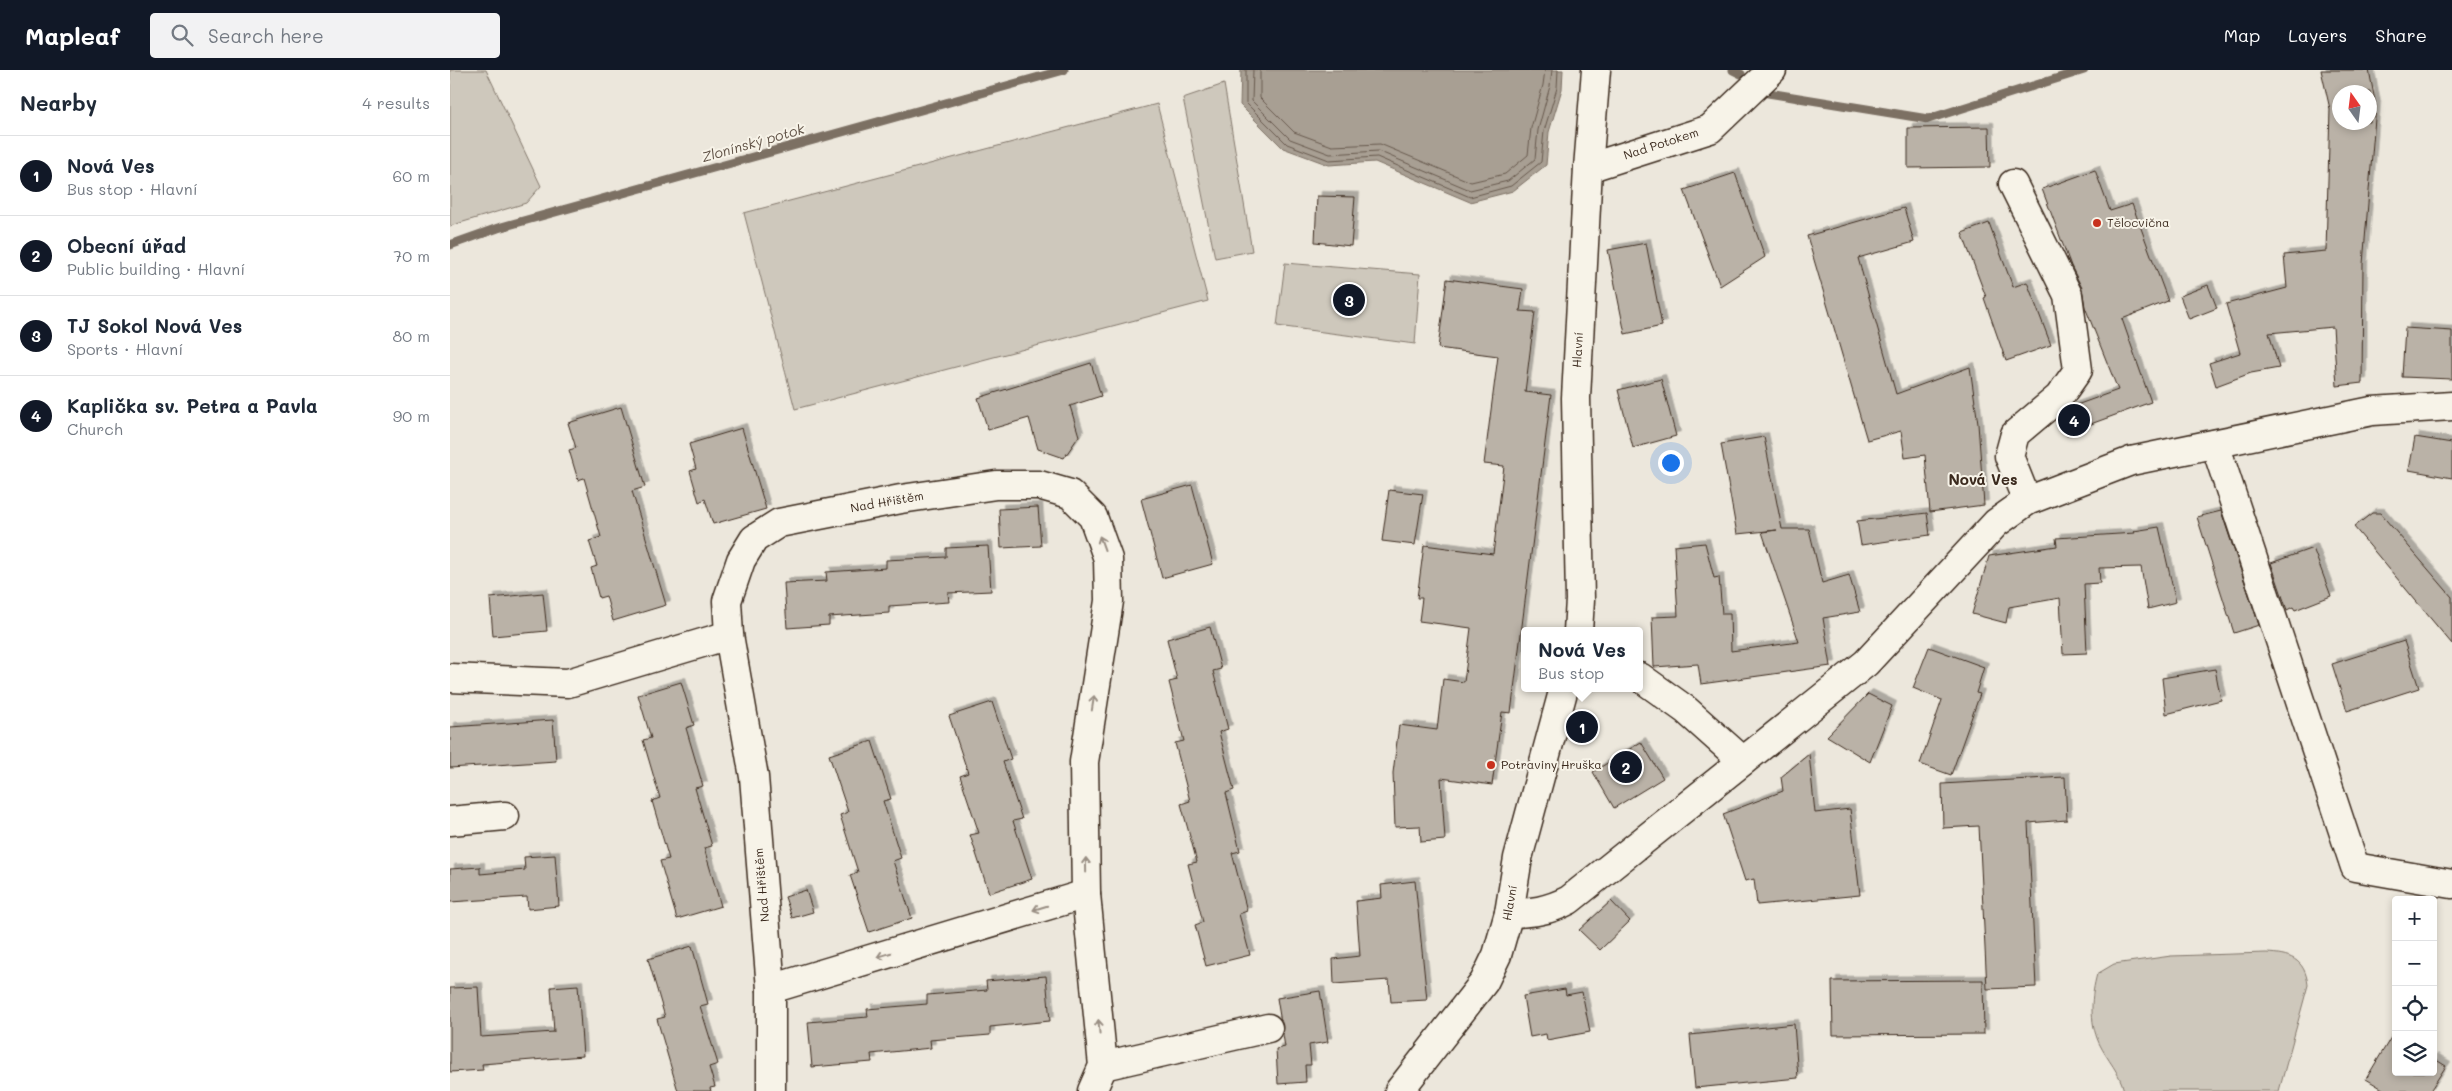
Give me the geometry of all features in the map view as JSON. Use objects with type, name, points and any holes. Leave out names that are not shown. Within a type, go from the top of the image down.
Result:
[{"type":"street","name":"Hlavní","points":[[1578,627],[1580,600],[1576,398],[1588,168],[1596,70]]},
{"type":"street","name":"Nad Potokem","points":[[1588,168],[1710,128],[1772,70]]},
{"type":"street","points":[[2013,184],[2068,295],[2078,370],[2059,397],[2015,434],[2009,456],[2027,501]]},
{"type":"street","points":[[1509,913],[1535,913],[1552,908],[1568,900],[1743,761],[1866,663],[1996,523],[2027,501],[2132,461],[2372,411],[2452,406]]},
{"type":"street","points":[[2215,444],[2355,867],[2452,884]]},
{"type":"street","name":"Nad Hřištěm","points":[[771,1091],[771,989],[754,778],[729,635],[727,601],[741,560],[754,539],[779,523],[901,499],[996,485],[1039,485],[1070,494],[1093,517],[1108,559],[1109,601],[1084,762],[1086,894],[1102,1066],[1092,1091]]},
{"type":"street","points":[[450,678],[568,683],[729,635]]},
{"type":"street","points":[[1643,679],[1686,710],[1743,761]]},
{"type":"street","name":"Hlavní","points":[[1399,1091],[1484,982],[1497,955],[1509,913],[1518,858],[1563,692]]},
{"type":"street","points":[[450,821],[505,816]]},
{"type":"street","points":[[771,989],[1086,894]]},
{"type":"street","points":[[1102,1066],[1268,1028]]},
{"type":"shaded area","points":[[450,70],[486,70],[541,186],[526,203],[450,226]]},
{"type":"shaded area","points":[[1224,84],[1252,251],[1215,258],[1183,98]]},
{"type":"shaded area","points":[[1157,104],[1208,301],[795,409],[744,213]]},
{"type":"shaded area","points":[[1285,263],[1420,274],[1415,344],[1277,326]]},
{"type":"shaded area","points":[[2266,953],[2289,956],[2295,959],[2303,969],[2308,985],[2279,1091],[2124,1091],[2120,1078],[2096,1035],[2092,1017],[2092,1000],[2097,974],[2114,964],[2171,956]]},
{"type":"water","points":[[1241,70],[1563,70],[1562,89],[1549,132],[1546,165],[1513,191],[1470,202],[1375,162],[1329,165],[1283,148],[1240,105]]},
{"type":"building","points":[[2321,70],[2369,70],[2372,85],[2332,85],[2332,130],[2374,130],[2363,264],[2362,383],[2337,386],[2333,327],[2269,333],[2279,368],[2251,373],[2216,386],[2209,363],[2240,353],[2226,304],[2287,288],[2284,255],[2326,251],[2330,109]]},
{"type":"building","points":[[1989,127],[1990,167],[1908,168],[1908,128]]},
{"type":"building","points":[[2095,170],[2110,211],[2132,204],[2168,301],[2122,319],[2151,402],[2088,425],[2089,428],[2067,436],[2060,416],[2071,407],[2118,390],[2085,307],[2082,288],[2071,266],[2042,189]]},
{"type":"building","points":[[1735,173],[1765,257],[1720,286],[1684,190]]},
{"type":"building","points":[[1317,196],[1355,197],[1351,246],[1315,242]]},
{"type":"building","points":[[1904,208],[1914,242],[1858,258],[1896,394],[1970,367],[1978,424],[1984,505],[1930,512],[1925,455],[1905,458],[1901,431],[1867,440],[1807,236]]},
{"type":"building","points":[[1989,223],[2013,287],[2027,282],[2051,345],[2006,361],[1984,298],[1986,297],[1962,233]]},
{"type":"building","points":[[1646,243],[1662,326],[1625,334],[1608,250]]},
{"type":"building","points":[[1447,279],[1523,289],[1520,311],[1535,312],[1525,392],[1551,395],[1511,713],[1502,712],[1492,785],[1441,778],[1445,840],[1421,842],[1420,826],[1395,827],[1393,773],[1399,725],[1437,730],[1443,679],[1464,682],[1471,628],[1419,621],[1422,598],[1417,598],[1424,545],[1493,554],[1504,466],[1484,464],[1498,356],[1438,348]]},
{"type":"building","points":[[2208,285],[2217,308],[2189,319],[2180,296]]},
{"type":"building","points":[[2405,328],[2452,331],[2452,379],[2402,377]]},
{"type":"building","points":[[1091,363],[1101,396],[1070,406],[1079,436],[1064,458],[1038,449],[1029,418],[988,430],[978,398]]},
{"type":"building","points":[[1661,379],[1676,436],[1633,448],[1618,390]]},
{"type":"building","points":[[621,407],[645,487],[632,491],[666,605],[613,621],[606,596],[599,598],[591,568],[597,566],[589,541],[601,537],[584,478],[578,480],[569,450],[576,448],[568,423]]},
{"type":"building","points":[[742,428],[766,509],[713,524],[705,499],[699,502],[690,471],[696,469],[689,444]]},
{"type":"building","points":[[1764,437],[1782,529],[1809,529],[1822,583],[1849,575],[1860,612],[1823,618],[1831,666],[1701,684],[1698,664],[1654,667],[1652,617],[1678,616],[1674,546],[1705,543],[1714,578],[1719,577],[1722,614],[1730,614],[1731,651],[1799,642],[1762,532],[1777,530],[1737,534],[1721,444]]},
{"type":"building","points":[[2415,437],[2452,443],[2452,478],[2409,470]]},
{"type":"building","points":[[1192,485],[1213,564],[1162,578],[1141,499]]},
{"type":"building","points":[[1389,490],[1423,494],[1415,545],[1382,541]]},
{"type":"building","points":[[1038,507],[1041,546],[1001,548],[999,509]]},
{"type":"building","points":[[2221,511],[2259,625],[2234,633],[2197,517]]},
{"type":"building","points":[[1927,513],[1930,535],[1861,545],[1857,521]]},
{"type":"building","points":[[2372,513],[2380,513],[2452,597],[2452,644],[2354,527]]},
{"type":"building","points":[[2159,527],[2176,602],[2148,609],[2141,567],[2099,568],[2100,583],[2084,584],[2087,653],[2063,654],[2060,598],[2009,607],[2006,623],[1972,614],[1989,556],[2057,546],[2056,538],[2135,533],[2134,531]]},
{"type":"building","points":[[988,546],[991,591],[948,593],[949,602],[889,606],[889,613],[829,617],[829,625],[787,628],[784,583],[827,581],[826,572],[886,568],[886,560],[946,557],[946,548]]},
{"type":"building","points":[[2313,548],[2331,596],[2295,610],[2293,607],[2287,610],[2271,563]]},
{"type":"building","points":[[543,593],[547,631],[493,636],[490,598]]},
{"type":"building","points":[[1210,627],[1221,669],[1213,671],[1228,729],[1219,732],[1234,790],[1226,793],[1240,851],[1232,853],[1247,911],[1239,914],[1250,955],[1206,966],[1195,925],[1203,922],[1188,864],[1197,862],[1181,804],[1190,801],[1175,743],[1184,741],[1169,682],[1177,680],[1167,639]]},
{"type":"building","points":[[2404,641],[2419,688],[2347,711],[2332,664]]},
{"type":"building","points":[[1929,647],[1984,667],[1976,693],[1980,694],[1951,775],[1920,764],[1942,700],[1913,688]]},
{"type":"building","points":[[2215,669],[2221,700],[2166,714],[2162,678]]},
{"type":"building","points":[[681,682],[694,725],[686,728],[703,786],[695,788],[712,846],[704,848],[721,906],[677,919],[660,861],[669,859],[652,801],[660,798],[643,740],[651,738],[638,695]]},
{"type":"building","points":[[1868,694],[1892,706],[1870,762],[1827,736]]},
{"type":"building","points":[[992,702],[1011,759],[1003,762],[1022,819],[1013,821],[1032,879],[989,893],[970,835],[979,833],[960,776],[968,773],[949,716]]},
{"type":"building","points":[[553,720],[556,761],[450,768],[450,727]]},
{"type":"building","points":[[872,741],[891,799],[883,801],[901,858],[893,861],[912,918],[869,932],[850,875],[858,872],[840,815],[848,812],[829,755]]},
{"type":"building","points":[[1641,742],[1663,778],[1614,808],[1593,772]]},
{"type":"building","points":[[1809,754],[1815,813],[1850,809],[1860,895],[1757,905],[1754,879],[1745,881],[1723,814],[1783,791],[1781,777]]},
{"type":"building","points":[[2065,777],[2067,820],[2028,823],[2036,987],[1987,989],[1979,826],[1943,828],[1942,784]]},
{"type":"building","points":[[555,855],[559,906],[528,909],[527,897],[450,902],[450,869],[480,867],[480,874],[525,870],[524,857]]},
{"type":"building","points":[[1415,881],[1427,1000],[1391,1002],[1389,980],[1334,984],[1333,959],[1360,956],[1356,901],[1382,898],[1381,885]]},
{"type":"building","points":[[806,890],[813,912],[792,918],[785,897]]},
{"type":"building","points":[[1611,901],[1630,921],[1600,950],[1579,930]]},
{"type":"building","points":[[692,946],[708,1004],[700,1006],[718,1064],[709,1067],[715,1087],[710,1088],[711,1091],[678,1091],[657,1019],[665,1017],[648,959]]},
{"type":"building","points":[[1046,976],[1050,1021],[990,1027],[990,1035],[930,1040],[931,1048],[871,1054],[872,1062],[812,1067],[808,1022],[868,1017],[867,1009],[927,1004],[927,995],[987,990],[986,981]]},
{"type":"building","points":[[1983,980],[1984,1034],[1833,1035],[1832,981]]},
{"type":"building","points":[[578,985],[583,1056],[482,1064],[483,1070],[450,1072],[450,988],[478,987],[481,1037],[554,1032],[551,987]]},
{"type":"building","points":[[1565,989],[1566,995],[1582,992],[1590,1032],[1547,1040],[1546,1034],[1530,1037],[1523,996]]},
{"type":"building","points":[[1320,991],[1328,1042],[1309,1045],[1311,1065],[1305,1065],[1306,1082],[1278,1084],[1276,1049],[1285,1047],[1277,998]]},
{"type":"building","points":[[1794,1024],[1798,1078],[1695,1088],[1690,1035]]},
{"type":"building","points":[[2392,1036],[2392,1076],[2437,1076],[2437,1060],[2446,1066],[2430,1091],[2386,1091],[2366,1079]]},
{"type":"waterway","name":"Zlonínský potok","points":[[450,245],[498,228],[1064,70]]},
{"type":"waterway","name":"Zlonínský potok","points":[[1733,70],[1741,74]]},
{"type":"waterway","name":"Zlonínský potok","points":[[1768,93],[1928,119],[2084,70]]},
{"type":"place","name":"Tělocvična","points":[[2097,223]]},
{"type":"place","name":"TJ Sokol Nová Ves","points":[[1349,300]]},
{"type":"place","name":"Kaplička sv. Petra a Pavla","points":[[2074,420]]},
{"type":"place","name":"Nová Ves","points":[[1582,727]]},
{"type":"place","name":"Potraviny Hruška","points":[[1491,765]]},
{"type":"place","name":"Obecní úřad","points":[[1626,767]]},
{"type":"district","name":"Nová Ves","points":[[1983,480]]}]
